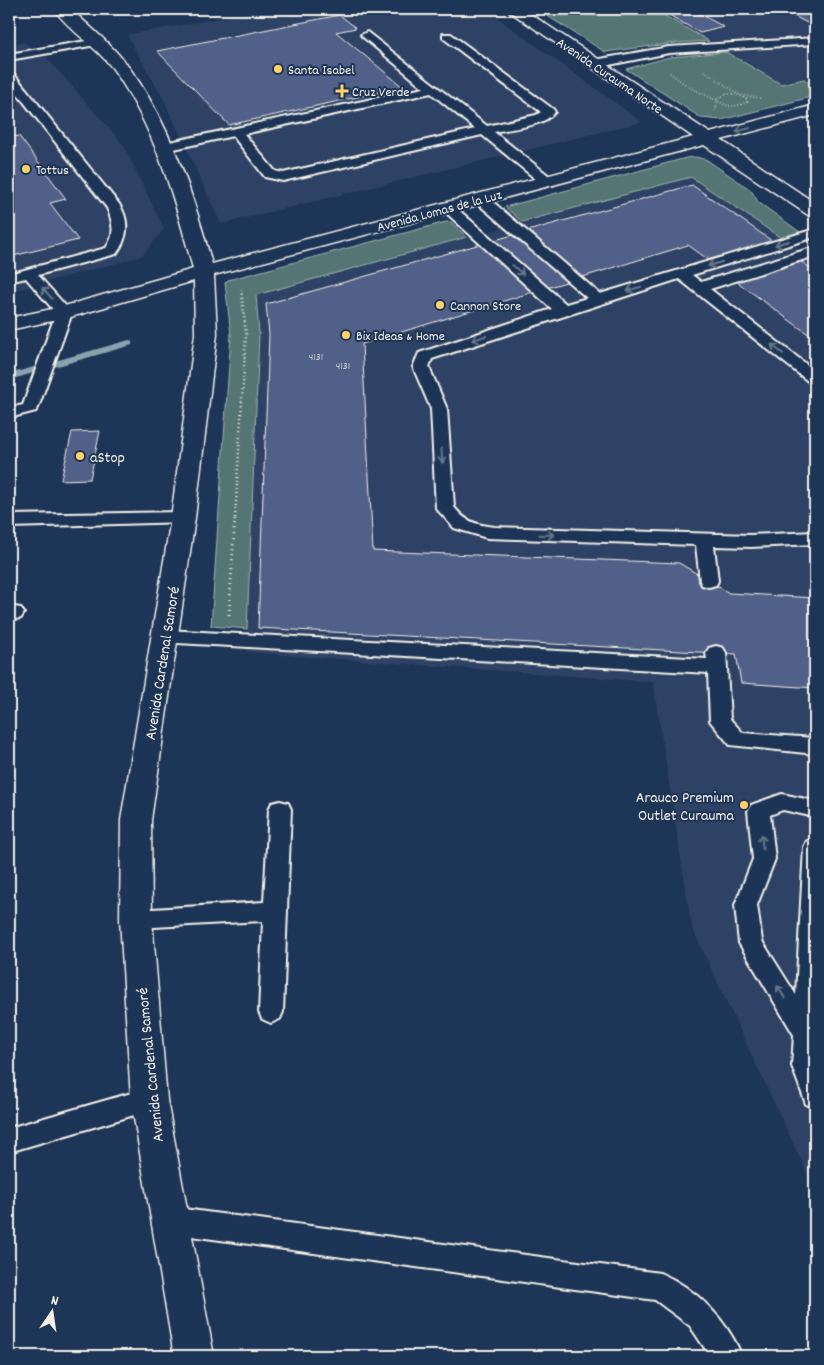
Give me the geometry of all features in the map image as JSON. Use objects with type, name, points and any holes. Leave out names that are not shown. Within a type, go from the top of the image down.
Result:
[{"type":"main road","name":"Avenida Cardenal Samoré","points":[[62,9],[98,42],[136,91],[165,148],[184,196],[204,272],[206,334],[166,637],[136,820],[136,919],[149,1100],[194,1356]]},
{"type":"main road","name":"Avenida Curauma Norte","points":[[513,9],[815,211]]},
{"type":"main road","name":"Avenida Lomas de la Luz","points":[[9,324],[64,313],[204,272],[815,110]]},
{"type":"main road","name":"Avenida Lomas de la Luz","points":[[9,336],[64,313]]},
{"type":"lane","points":[[367,35],[435,88],[548,182]]},
{"type":"lane","points":[[236,132],[270,174],[283,177],[540,118],[549,112],[447,36]]},
{"type":"lane","points":[[594,64],[669,50],[815,41]]},
{"type":"lane","points":[[9,57],[98,42]]},
{"type":"lane","points":[[9,76],[114,207],[121,224],[118,243],[111,252],[9,278]]},
{"type":"lane","points":[[165,148],[435,88]]},
{"type":"lane","points":[[481,199],[598,300]]},
{"type":"lane","points":[[448,208],[564,310]]},
{"type":"lane","points":[[815,233],[564,310],[425,356],[421,367],[439,409],[445,508],[454,521],[472,530],[494,534],[782,541],[815,538]]},
{"type":"lane","points":[[698,288],[815,251]]},
{"type":"lane","points":[[9,413],[30,408],[64,313],[29,273]]},
{"type":"lane","points":[[681,274],[815,379]]},
{"type":"lane","points":[[9,521],[183,518]]},
{"type":"lane","points":[[704,539],[709,581]]},
{"type":"lane","points":[[166,637],[717,660],[720,721],[737,740],[815,746]]},
{"type":"lane","points":[[807,1034],[751,944],[746,906],[764,860],[759,811],[782,802],[815,809]]},
{"type":"lane","points":[[271,1012],[280,809]]},
{"type":"lane","points":[[815,847],[805,1066],[815,1096]]},
{"type":"lane","points":[[136,919],[276,911]]},
{"type":"lane","points":[[9,1140],[149,1100]]},
{"type":"lane","points":[[169,1220],[660,1287],[700,1316],[727,1356]]},
{"type":"path","points":[[700,69],[721,81],[740,96],[747,101],[742,106],[730,106],[718,101],[722,95],[740,96],[765,98]]},
{"type":"path","points":[[228,639],[246,334],[241,281]]},
{"type":"shaded area","points":[[269,9],[485,9],[642,122],[221,224],[164,100],[127,35]]},
{"type":"shaded area","points":[[653,9],[815,9],[815,77],[782,84]]},
{"type":"shaded area","points":[[24,42],[46,57],[123,144],[164,229],[142,256],[9,292],[9,46]]},
{"type":"shaded area","name":"Arauco Premium Outlet Curauma","points":[[693,176],[815,261],[815,1190],[692,928],[653,682],[246,652],[259,334],[256,295]]},
{"type":"green space","points":[[536,9],[653,9],[709,41],[605,52]]},
{"type":"green space","points":[[726,52],[781,84],[804,79],[815,86],[815,96],[721,120],[701,118],[626,69],[670,57]]},
{"type":"green space","points":[[696,157],[707,160],[751,190],[758,202],[800,232],[781,238],[691,177],[522,222],[505,207],[686,158]]},
{"type":"green space","points":[[451,222],[467,237],[256,295],[259,334],[247,629],[211,626],[231,335],[225,283],[228,280]]},
{"type":"building","points":[[659,9],[691,9],[724,27],[700,33]]},
{"type":"building","points":[[815,9],[815,27],[788,13]]},
{"type":"building","name":"Santa Isabel","points":[[340,15],[356,28],[336,32],[403,87],[229,125],[157,51]]},
{"type":"building","name":"Tottus","points":[[19,136],[66,199],[50,203],[78,240],[9,257],[9,138]]},
{"type":"building","points":[[692,185],[772,241],[709,260],[688,245],[362,344],[373,551],[679,563],[729,593],[815,598],[815,688],[741,683],[736,654],[258,628],[269,335],[266,304]]},
{"type":"building","points":[[799,260],[815,271],[815,339],[736,281]]},
{"type":"building","name":"aStop","points":[[100,431],[90,479],[61,480],[72,432]]},
{"type":"waterway","points":[[9,377],[129,343]]},
{"type":"place","name":"Santa Isabel","points":[[278,69]]},
{"type":"place","name":"Cruz Verde","points":[[342,91]]},
{"type":"place","name":"Tottus","points":[[26,169]]},
{"type":"place","name":"Cannon Store","points":[[440,305]]},
{"type":"place","name":"Bix Ideas & Home","points":[[346,335]]},
{"type":"place","name":"aStop","points":[[80,456]]},
{"type":"place","name":"Arauco Premium Outlet Curauma","points":[[744,805]]}]
